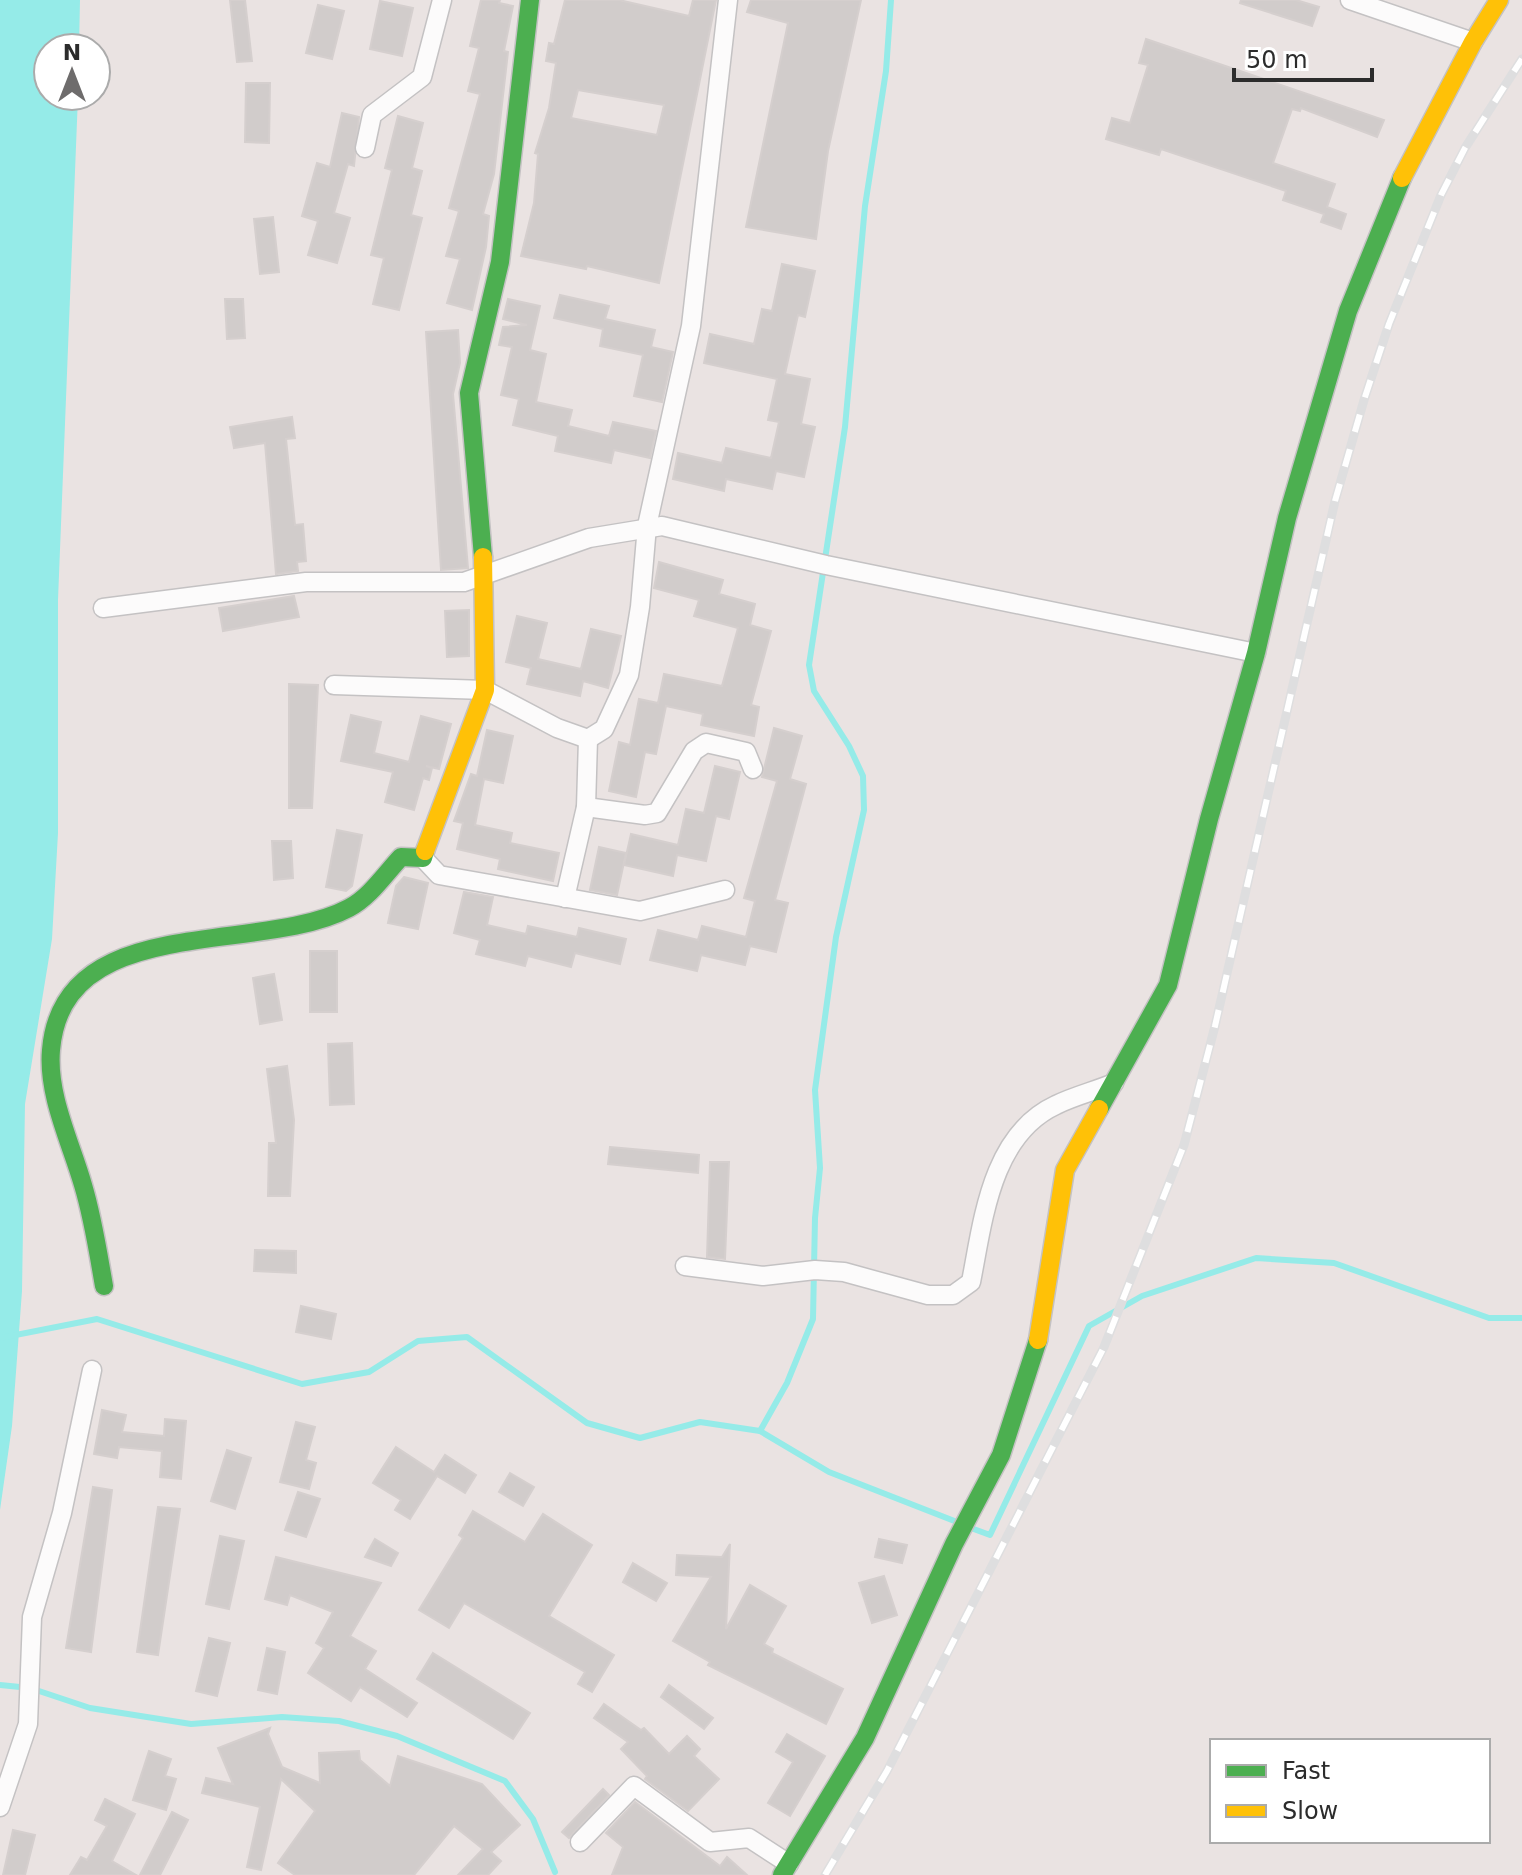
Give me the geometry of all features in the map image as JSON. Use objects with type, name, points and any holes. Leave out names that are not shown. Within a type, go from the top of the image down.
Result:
[{"type":"main road","points":[[104,1286],[83,1184],[52,1082],[51,1046],[56,1016],[70,991],[90,974],[144,949],[304,924],[350,908],[401,857],[423,858],[485,690],[485,576],[469,393],[500,262],[530,0]]},
{"type":"main road","points":[[786,1870],[865,1738],[954,1544],[1001,1455],[1037,1343],[1065,1170],[1168,985],[1209,819],[1256,653],[1287,518],[1348,311],[1392,198],[1473,42],[1499,0]]},
{"type":"street","points":[[365,148],[372,115],[422,77],[442,0]]},
{"type":"street","points":[[588,739],[604,729],[629,675],[640,607],[647,526],[691,326],[728,0]]},
{"type":"street","points":[[1350,0],[1473,42]]},
{"type":"street","points":[[103,608],[306,582],[464,582],[589,538],[647,526],[662,526],[826,565],[1256,653]]},
{"type":"street","points":[[334,685],[485,690],[557,728],[588,739]]},
{"type":"street","points":[[565,898],[586,807],[588,739]]},
{"type":"street","points":[[586,807],[657,813],[694,751],[706,743],[746,752],[753,769]]},
{"type":"street","points":[[423,858],[439,875],[640,911],[725,890]]},
{"type":"street","points":[[685,1266],[763,1276],[815,1270],[844,1272],[928,1295],[953,1295],[971,1282],[986,1199],[1004,1159],[1027,1127],[1054,1105],[1115,1083]]},
{"type":"street","points":[[0,1807],[28,1724],[32,1617],[62,1513],[92,1370]]},
{"type":"street","points":[[580,1842],[634,1786],[710,1842],[749,1838],[786,1870]]},
{"type":"water","points":[[0,0],[80,0],[79,32],[32,32],[32,112],[77,112],[58,600],[58,833],[52,939],[25,1104],[22,1291],[12,1426],[0,1510]]},
{"type":"building","points":[[230,0],[245,0],[252,61],[237,62]]},
{"type":"building","points":[[481,0],[500,0],[499,3],[513,6],[504,51],[508,52],[494,174],[483,214],[489,216],[486,247],[472,310],[447,303],[460,259],[446,256],[459,211],[449,208],[480,94],[468,91],[479,48],[470,46]]},
{"type":"building","points":[[565,0],[619,0],[689,16],[693,0],[716,0],[659,283],[587,266],[586,269],[521,256],[534,203],[538,154],[535,153],[549,108],[556,63],[546,61],[549,43],[554,44]],"holes":[[[578,90],[664,105],[657,135],[571,118]]]},
{"type":"building","points":[[751,0],[861,0],[828,151],[816,239],[746,227],[788,23],[747,12]]},
{"type":"building","points":[[1241,0],[1296,0],[1319,7],[1312,26],[1240,3]]},
{"type":"building","points":[[380,1],[413,8],[402,56],[370,49]]},
{"type":"building","points":[[318,5],[344,11],[332,59],[306,53]]},
{"type":"building","points":[[1146,39],[1384,120],[1377,137],[1301,108],[1300,111],[1292,109],[1273,163],[1335,184],[1327,207],[1346,214],[1341,229],[1321,222],[1324,214],[1283,200],[1286,191],[1161,149],[1159,155],[1106,139],[1112,118],[1130,123],[1148,65],[1139,63]]},
{"type":"building","points":[[246,83],[270,83],[269,143],[245,142]]},
{"type":"building","points":[[342,113],[359,117],[354,166],[348,164],[334,213],[350,218],[337,263],[308,255],[318,221],[302,216],[317,163],[330,167]]},
{"type":"building","points":[[398,116],[423,123],[412,168],[422,171],[411,215],[422,218],[399,310],[373,304],[384,258],[371,255],[392,170],[385,168]]},
{"type":"building","points":[[273,217],[279,272],[260,274],[254,219]]},
{"type":"building","points":[[782,264],[815,271],[805,317],[798,315],[785,374],[810,379],[801,424],[815,427],[804,477],[776,471],[772,489],[726,479],[724,491],[673,479],[678,453],[722,463],[726,448],[771,458],[779,422],[768,420],[777,379],[704,363],[710,334],[754,344],[762,309],[772,311]]},
{"type":"building","points":[[560,295],[609,306],[605,319],[655,330],[651,347],[673,352],[662,402],[634,396],[643,355],[600,346],[603,329],[554,318]]},
{"type":"building","points":[[225,299],[243,299],[245,338],[227,339]]},
{"type":"building","points":[[508,299],[540,306],[530,350],[546,354],[536,402],[572,410],[568,426],[609,436],[613,422],[656,431],[650,458],[614,450],[611,463],[555,451],[558,436],[513,425],[519,399],[501,395],[512,347],[499,345],[503,327],[527,325],[503,319]]},
{"type":"building","points":[[458,330],[460,363],[453,394],[468,568],[441,570],[426,332]]},
{"type":"building","points":[[292,417],[295,438],[286,439],[295,525],[303,524],[306,561],[297,562],[298,571],[276,574],[265,443],[234,448],[230,427]]},
{"type":"building","points":[[659,562],[723,580],[719,594],[755,604],[750,625],[771,631],[751,705],[759,707],[754,736],[701,725],[703,714],[666,706],[656,754],[645,752],[636,797],[609,791],[619,742],[630,745],[639,699],[658,703],[664,674],[722,686],[738,628],[694,616],[699,600],[654,588]]},
{"type":"building","points":[[294,596],[299,617],[223,631],[219,608]]},
{"type":"building","points":[[469,610],[469,656],[447,657],[445,611]]},
{"type":"building","points":[[517,616],[547,623],[538,659],[581,669],[591,629],[621,636],[608,688],[583,681],[580,696],[527,684],[531,668],[506,662]]},
{"type":"building","points":[[289,684],[318,685],[312,808],[289,808]]},
{"type":"building","points":[[351,715],[381,722],[374,753],[409,762],[421,716],[451,724],[439,769],[426,766],[432,768],[429,780],[423,778],[414,810],[385,802],[393,772],[341,761]]},
{"type":"building","points":[[774,728],[802,736],[790,779],[806,784],[775,900],[788,903],[776,952],[750,946],[745,965],[701,955],[697,971],[650,960],[658,930],[698,940],[702,926],[746,937],[755,901],[744,898],[777,781],[762,777]]},
{"type":"building","points":[[487,730],[513,736],[503,783],[484,779],[475,825],[512,833],[510,843],[559,853],[553,881],[498,869],[500,859],[457,849],[463,823],[454,821],[471,774],[477,776]]},
{"type":"building","points":[[715,766],[740,772],[729,819],[716,816],[706,861],[677,855],[673,876],[624,865],[631,834],[678,845],[686,809],[704,813]]},
{"type":"building","points":[[337,830],[362,835],[352,886],[346,891],[326,887]]},
{"type":"building","points":[[272,841],[291,841],[293,878],[274,880]]},
{"type":"building","points":[[599,847],[626,853],[617,895],[590,890]]},
{"type":"building","points":[[404,877],[428,883],[418,929],[388,923],[396,886]]},
{"type":"building","points":[[464,892],[493,897],[487,925],[526,934],[528,926],[577,937],[579,928],[626,939],[620,964],[575,953],[571,967],[528,956],[525,966],[476,954],[480,940],[454,933]]},
{"type":"building","points":[[310,951],[337,951],[337,1012],[310,1012]]},
{"type":"building","points":[[274,974],[282,1020],[260,1024],[253,978]]},
{"type":"building","points":[[352,1043],[354,1104],[330,1105],[328,1044]]},
{"type":"building","points":[[287,1066],[294,1120],[290,1196],[268,1196],[269,1143],[276,1143],[267,1069]]},
{"type":"building","points":[[610,1147],[699,1155],[698,1173],[608,1164]]},
{"type":"building","points":[[710,1162],[729,1162],[725,1259],[707,1257]]},
{"type":"building","points":[[255,1250],[296,1251],[296,1273],[254,1271]]},
{"type":"building","points":[[301,1306],[336,1314],[331,1339],[296,1332]]},
{"type":"building","points":[[102,1410],[126,1415],[122,1432],[164,1436],[165,1419],[186,1421],[181,1479],[160,1477],[162,1451],[119,1447],[117,1458],[94,1454]]},
{"type":"building","points":[[296,1422],[315,1427],[306,1460],[316,1463],[309,1489],[280,1482]]},
{"type":"building","points":[[396,1447],[434,1472],[445,1455],[476,1475],[465,1493],[437,1476],[410,1519],[395,1510],[401,1500],[373,1483]]},
{"type":"building","points":[[227,1450],[251,1458],[235,1509],[211,1501]]},
{"type":"building","points":[[510,1473],[534,1487],[523,1506],[499,1492]]},
{"type":"building","points":[[93,1487],[112,1490],[91,1652],[66,1648]]},
{"type":"building","points":[[298,1492],[320,1499],[306,1537],[285,1530]]},
{"type":"building","points":[[158,1507],[180,1509],[158,1655],[137,1652]]},
{"type":"building","points":[[473,1511],[525,1542],[543,1514],[592,1545],[549,1616],[614,1655],[592,1692],[578,1684],[585,1672],[464,1603],[449,1628],[419,1610],[463,1538],[459,1535]]},
{"type":"building","points":[[220,1536],[244,1541],[229,1609],[206,1604]]},
{"type":"building","points":[[375,1539],[398,1553],[391,1566],[365,1557]]},
{"type":"building","points":[[879,1539],[907,1545],[902,1563],[875,1557]]},
{"type":"building","points":[[730,1544],[726,1629],[750,1585],[786,1606],[764,1644],[773,1649],[772,1653],[843,1689],[826,1724],[708,1665],[710,1662],[673,1641],[711,1577],[676,1575],[677,1555],[722,1557]]},
{"type":"building","points":[[276,1557],[381,1583],[350,1636],[376,1651],[365,1669],[417,1703],[407,1717],[360,1687],[351,1701],[308,1673],[324,1648],[316,1643],[333,1612],[290,1595],[287,1605],[265,1599]]},
{"type":"building","points":[[633,1563],[667,1583],[656,1601],[623,1582]]},
{"type":"building","points":[[884,1576],[897,1615],[872,1623],[859,1583]]},
{"type":"building","points":[[209,1638],[230,1643],[217,1696],[196,1691]]},
{"type":"building","points":[[267,1648],[285,1652],[277,1694],[258,1690]]},
{"type":"building","points":[[433,1653],[530,1713],[513,1739],[417,1679]]},
{"type":"building","points":[[669,1685],[713,1718],[704,1729],[661,1697]]},
{"type":"building","points":[[604,1704],[641,1730],[644,1728],[669,1754],[687,1736],[700,1749],[694,1756],[719,1779],[688,1811],[645,1779],[647,1776],[621,1749],[628,1742],[594,1718]]},
{"type":"building","points":[[270,1728],[268,1734],[282,1767],[320,1783],[319,1753],[359,1751],[360,1760],[390,1786],[398,1756],[482,1784],[520,1825],[491,1852],[501,1861],[488,1875],[458,1875],[483,1849],[454,1826],[414,1875],[295,1875],[278,1863],[315,1811],[281,1779],[261,1870],[247,1867],[260,1807],[202,1793],[206,1778],[233,1784],[218,1748]]},
{"type":"building","points":[[787,1734],[825,1756],[790,1816],[768,1803],[793,1762],[776,1752]]},
{"type":"building","points":[[149,1751],[171,1759],[165,1776],[176,1779],[166,1810],[133,1800]]},
{"type":"building","points":[[603,1789],[609,1795],[569,1838],[562,1832]]},
{"type":"building","points":[[105,1799],[135,1814],[112,1861],[136,1875],[70,1875],[81,1857],[87,1860],[107,1826],[95,1820]]},
{"type":"building","points":[[635,1802],[720,1866],[727,1857],[747,1875],[612,1875],[623,1847],[606,1833]]},
{"type":"building","points":[[172,1812],[188,1820],[160,1875],[140,1875]]},
{"type":"building","points":[[13,1830],[35,1835],[25,1875],[3,1875]]},
{"type":"waterway","points":[[760,1431],[787,1383],[813,1319],[815,1218],[820,1168],[815,1090],[836,937],[864,810],[863,776],[849,746],[814,691],[809,665],[845,427],[865,206],[886,71],[891,0]]},
{"type":"waterway","points":[[971,1528],[990,1535],[1089,1326],[1142,1296],[1256,1258],[1334,1263],[1489,1318],[1522,1318]]},
{"type":"waterway","points":[[0,1338],[97,1319],[302,1384],[369,1372],[418,1341],[467,1337],[587,1423],[640,1438],[700,1422],[760,1431],[829,1472],[957,1522]]},
{"type":"waterway","points":[[0,1685],[30,1688],[90,1708],[191,1724],[282,1717],[339,1721],[397,1736],[505,1781],[533,1819],[555,1872]]},
{"type":"railway","points":[[825,1875],[887,1771],[1104,1347],[1184,1145],[1215,1026],[1335,501],[1364,400],[1389,324],[1441,195],[1465,148],[1522,59]]},
{"type":"traffic: fast","points":[[483,557],[469,393],[500,262],[530,0]]},
{"type":"traffic: fast","points":[[1099,1109],[1168,985],[1209,819],[1256,653],[1287,518],[1348,311],[1402,178]]},
{"type":"traffic: fast","points":[[104,1286],[87,1197],[61,1119],[53,1084],[51,1050],[64,1006],[90,976],[127,956],[171,944],[311,922],[349,908],[370,892],[401,857],[423,858],[425,851]]},
{"type":"traffic: fast","points":[[782,1875],[865,1738],[954,1544],[1001,1455],[1038,1340]]},
{"type":"traffic: slow","points":[[1402,178],[1473,42],[1499,0]]},
{"type":"traffic: slow","points":[[425,851],[485,690],[483,557]]},
{"type":"traffic: slow","points":[[1038,1340],[1065,1170],[1099,1109]]}]
